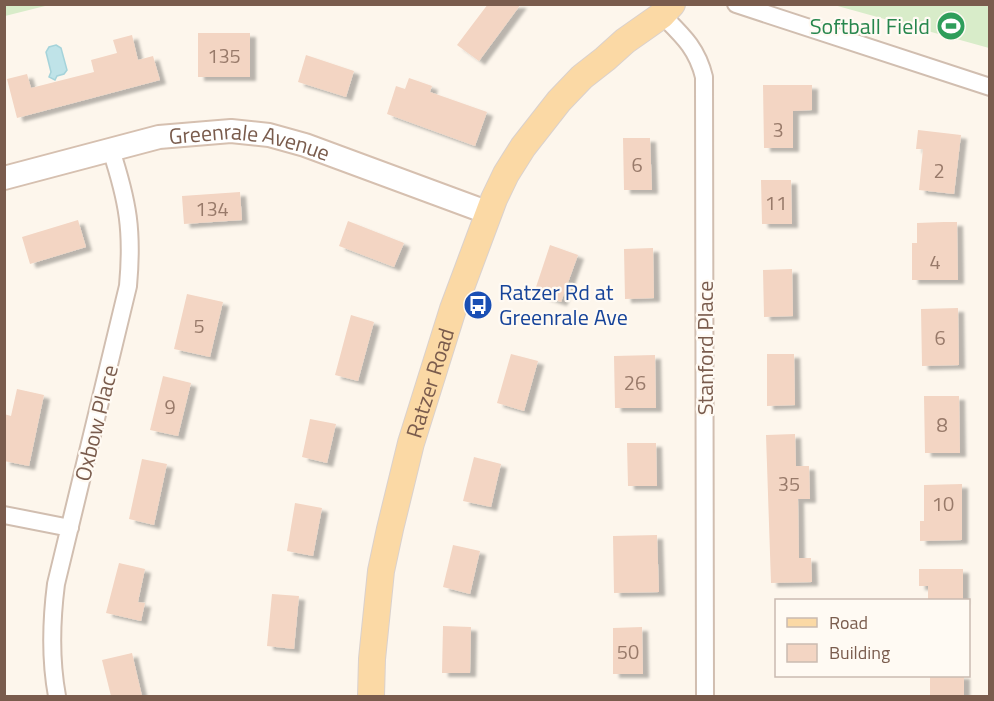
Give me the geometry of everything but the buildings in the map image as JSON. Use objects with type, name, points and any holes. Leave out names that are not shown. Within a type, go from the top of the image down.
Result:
[{"type":"main road","name":"Ratzer Road","points":[[371,696],[372,659],[381,571],[411,443],[453,309],[489,213],[506,174],[523,147],[559,101],[582,76],[667,10]]},
{"type":"street","points":[[736,4],[990,87]]},
{"type":"street","name":"Stanford Place","points":[[667,10],[700,60],[704,77],[705,696]]},
{"type":"street","name":"Greenrale Avenue","points":[[4,178],[159,137],[231,131],[269,135],[305,145],[489,213]]},
{"type":"street","name":"Oxbow Place","points":[[57,696],[51,658],[51,621],[56,584],[128,286],[131,249],[129,213],[111,150]]},
{"type":"street","points":[[4,515],[70,528]]},
{"type":"green space","points":[[5,4],[49,4],[49,5],[5,16]]},
{"type":"green space","name":"Softball Field","points":[[834,5],[989,5],[989,48]]},
{"type":"water","points":[[56,45],[61,48],[67,70],[55,80],[49,77],[51,72],[46,52],[49,47]]},
{"type":"place","name":"Softball Field","points":[[951,26]]},
{"type":"place","name":"Ratzer Rd at Greenrale Ave","points":[[478,305]]}]
